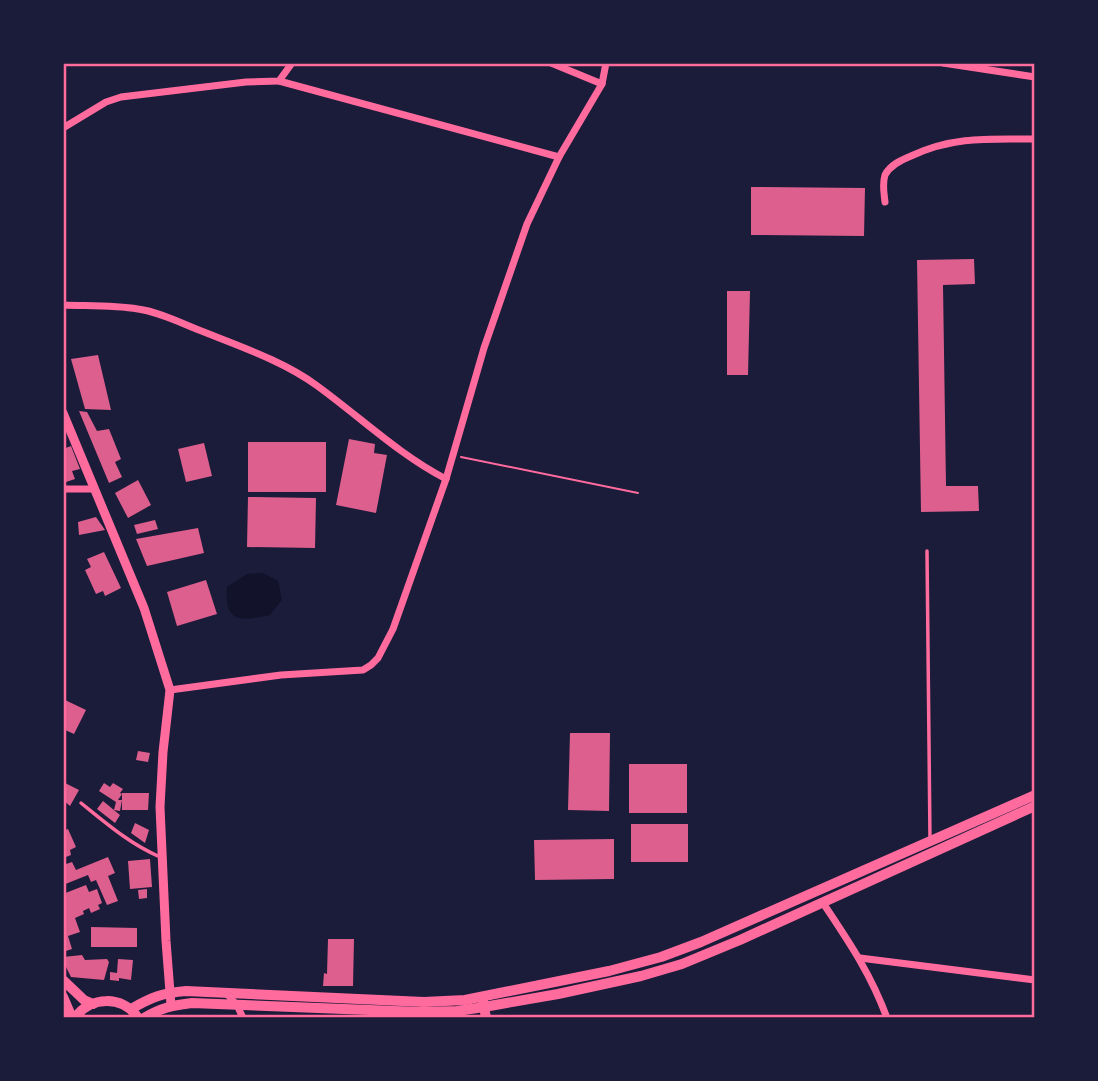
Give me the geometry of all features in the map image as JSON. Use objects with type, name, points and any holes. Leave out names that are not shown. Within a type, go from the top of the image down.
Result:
[{"type":"main road","points":[[131,1009],[152,997],[186,991],[424,1002],[465,1000],[484,1007],[660,957],[701,942],[1035,795]]},
{"type":"main road","points":[[144,1018],[171,1005],[192,1003],[421,1012],[484,1007],[640,976],[682,964],[1035,806]]},
{"type":"main road","points":[[63,980],[84,1000],[93,1004]]},
{"type":"main road","points":[[63,997],[73,1018],[80,1010],[108,1001],[131,1009],[138,1018]]},
{"type":"street","points":[[279,81],[292,63]]},
{"type":"street","points":[[551,63],[602,84]]},
{"type":"street","points":[[170,690],[281,675],[363,670],[378,658],[393,629],[446,479],[484,348],[527,224],[559,156],[602,84],[606,63]]},
{"type":"street","points":[[943,63],[1035,77]]},
{"type":"street","points":[[63,128],[106,102],[121,97],[246,82],[279,81],[559,156]]},
{"type":"street","points":[[885,202],[883,183],[886,173],[901,160],[916,153],[970,139],[1035,139]]},
{"type":"street","points":[[63,305],[141,309],[245,349],[313,382],[395,446],[446,479]]},
{"type":"street","points":[[63,413],[144,608],[170,690],[160,807],[171,1005]]},
{"type":"street","points":[[63,489],[93,489]]},
{"type":"street","points":[[823,903],[860,958],[877,990],[887,1018]]},
{"type":"street","points":[[860,958],[1035,980]]},
{"type":"street","points":[[226,993],[237,1005],[243,1018]]},
{"type":"lane","points":[[928,551],[930,842]]},
{"type":"lane","points":[[81,803],[119,835],[162,858]]},
{"type":"path","points":[[453,456],[638,493]]},
{"type":"shaded area","points":[[263,573],[278,581],[282,600],[270,615],[243,619],[236,617],[228,608],[227,587],[247,574]]},
{"type":"building","points":[[751,187],[865,188],[864,236],[751,235]]},
{"type":"building","points":[[974,259],[975,284],[943,285],[946,486],[978,486],[979,511],[921,512],[917,260]]},
{"type":"building","points":[[727,291],[750,291],[748,375],[727,375]]},
{"type":"building","points":[[98,355],[111,410],[85,409],[71,359]]},
{"type":"building","points":[[79,411],[87,412],[97,431],[109,429],[121,459],[115,462],[122,477],[109,483]]},
{"type":"building","points":[[349,439],[375,444],[374,453],[387,455],[376,513],[336,505]]},
{"type":"building","points":[[248,442],[326,442],[326,492],[248,492]]},
{"type":"building","points":[[204,443],[212,476],[186,482],[178,449]]},
{"type":"building","points":[[71,446],[80,469],[72,471],[75,479],[63,483],[63,449]]},
{"type":"building","points":[[138,480],[151,505],[128,518],[115,493]]},
{"type":"building","points":[[248,497],[316,498],[315,548],[247,547]]},
{"type":"building","points":[[96,517],[105,530],[79,535],[78,522]]},
{"type":"building","points":[[155,520],[158,529],[137,534],[134,525]]},
{"type":"building","points":[[198,528],[204,553],[147,566],[136,539]]},
{"type":"building","points":[[104,552],[121,588],[105,596],[103,591],[96,594],[85,570],[91,567],[87,559]]},
{"type":"building","points":[[206,580],[217,614],[177,626],[167,592]]},
{"type":"building","points":[[63,699],[86,710],[74,734],[63,729]]},
{"type":"building","points":[[570,733],[610,733],[609,811],[568,810]]},
{"type":"building","points":[[138,751],[150,753],[148,762],[136,760]]},
{"type":"building","points":[[629,764],[687,764],[687,813],[629,813]]},
{"type":"building","points":[[63,782],[79,790],[70,806],[63,800]]},
{"type":"building","points":[[104,783],[110,787],[113,783],[123,789],[118,800],[122,800],[120,811],[114,810],[116,802],[99,791]]},
{"type":"building","points":[[122,793],[149,793],[148,810],[122,810]]},
{"type":"building","points":[[103,801],[120,815],[115,823],[97,809]]},
{"type":"building","points":[[135,823],[149,830],[145,843],[131,833]]},
{"type":"building","points":[[631,824],[688,824],[688,862],[631,862]]},
{"type":"building","points":[[68,829],[76,847],[70,850],[71,855],[66,857],[63,853],[63,831]]},
{"type":"building","points":[[614,839],[614,879],[535,880],[534,840]]},
{"type":"building","points":[[108,857],[115,873],[108,876],[118,901],[107,905],[96,880],[91,882],[88,875],[63,885],[63,858],[66,864],[72,862],[76,870]]},
{"type":"building","points":[[150,859],[152,887],[130,889],[128,861]]},
{"type":"building","points":[[86,885],[89,892],[97,889],[102,903],[98,905],[100,909],[91,913],[89,908],[75,918],[80,932],[68,936],[72,949],[63,952],[63,894]]},
{"type":"building","points":[[147,889],[147,898],[139,899],[138,890]]},
{"type":"building","points":[[91,927],[137,928],[137,947],[91,947]]},
{"type":"building","points":[[328,939],[354,939],[353,986],[323,986],[324,973],[327,974]]},
{"type":"building","points":[[82,955],[85,960],[107,959],[109,962],[104,980],[71,977],[63,957]]},
{"type":"building","points":[[118,959],[133,960],[131,980],[110,980],[110,972],[117,973]]}]
